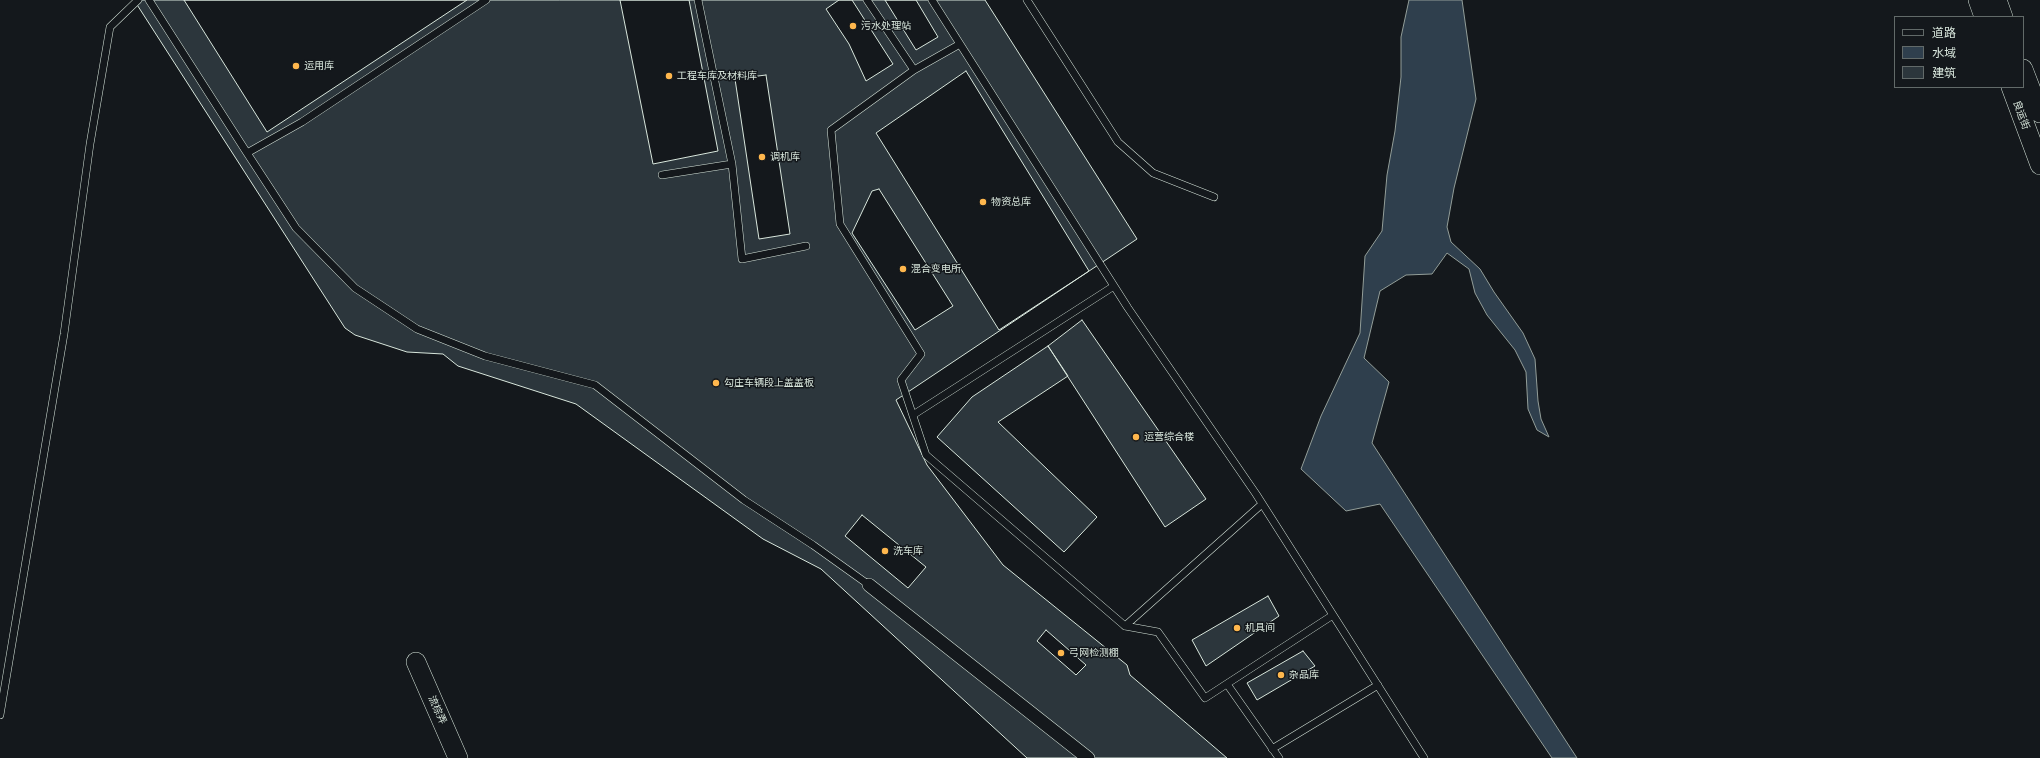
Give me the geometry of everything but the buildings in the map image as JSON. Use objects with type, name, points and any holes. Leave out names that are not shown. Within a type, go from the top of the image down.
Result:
[{"type":"main road","points":[[1978,0],[1984,16]]},
{"type":"main road","points":[[1997,0],[2003,16]]},
{"type":"main road","name":"良运街","points":[[2024,72],[2040,113]]},
{"type":"main road","name":"良运街","points":[[2011,88],[2040,165]]},
{"type":"main road","name":"流棕弄","points":[[416,662],[458,758]]},
{"type":"street","points":[[869,585],[1088,758]]},
{"type":"lane","points":[[0,715],[64,334],[90,144],[110,27],[138,0]]},
{"type":"lane","points":[[149,0],[296,228],[355,288],[417,329],[485,356],[595,384],[744,500],[813,545],[869,585]]},
{"type":"lane","points":[[247,153],[302,122],[486,0]]},
{"type":"lane","points":[[698,0],[732,164],[742,259],[806,246]]},
{"type":"lane","points":[[867,0],[914,70]]},
{"type":"lane","points":[[932,0],[1114,286],[1262,504],[1424,758]]},
{"type":"lane","points":[[1027,0],[1118,142],[1153,173],[1214,197]]},
{"type":"lane","points":[[960,44],[914,70],[831,130],[840,224],[920,354],[901,380],[926,455],[1126,626],[1158,632],[1206,698],[1333,615]]},
{"type":"lane","points":[[662,175],[732,164]]},
{"type":"lane","points":[[913,416],[1114,286]]},
{"type":"lane","points":[[1126,626],[1262,504]]},
{"type":"lane","points":[[1227,684],[1278,758]]},
{"type":"lane","points":[[1272,749],[1378,685]]},
{"type":"water","points":[[1409,0],[1462,0],[1476,99],[1454,188],[1447,227],[1451,242],[1480,269],[1494,292],[1523,333],[1535,359],[1541,419],[1549,437],[1537,430],[1528,409],[1526,372],[1515,350],[1487,315],[1475,293],[1469,269],[1447,253],[1432,274],[1406,275],[1380,291],[1364,358],[1389,382],[1372,443],[1577,758],[1552,758],[1380,504],[1346,511],[1301,469],[1321,416],[1360,333],[1365,256],[1382,231],[1387,175],[1395,131],[1401,77],[1401,37]]},
{"type":"place","name":"污水处理站","points":[[853,26]]},
{"type":"place","name":"运用库","points":[[296,66]]},
{"type":"place","name":"工程车库及材料库","points":[[669,76]]},
{"type":"place","name":"调机库","points":[[762,157]]},
{"type":"place","name":"物资总库","points":[[983,202]]},
{"type":"place","name":"混合变电所","points":[[903,269]]},
{"type":"place","name":"勾庄车辆段上盖盖板","points":[[716,383]]},
{"type":"place","name":"运营综合楼","points":[[1136,437]]},
{"type":"place","name":"洗车库","points":[[885,551]]},
{"type":"place","name":"机具间","points":[[1237,628]]},
{"type":"place","name":"弓网检测棚","points":[[1061,653]]},
{"type":"place","name":"杂品库","points":[[1281,675]]}]
